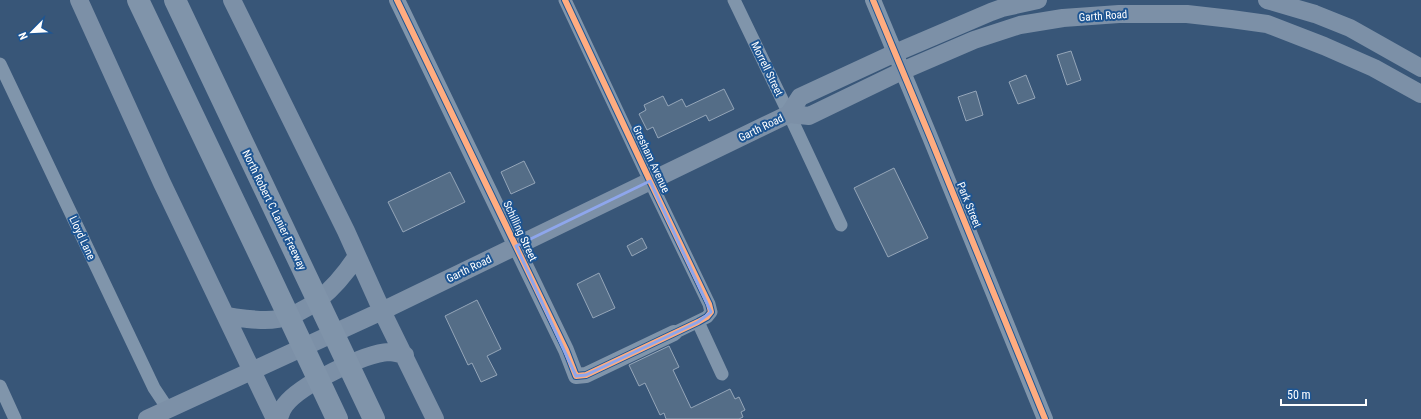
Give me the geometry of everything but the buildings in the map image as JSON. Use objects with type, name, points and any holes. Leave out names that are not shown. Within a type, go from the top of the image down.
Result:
[{"type":"highway","points":[[138,0],[337,419]]},
{"type":"highway","name":"North Robert C Lanier Freeway","points":[[175,0],[374,419]]},
{"type":"main road","points":[[79,0],[162,183],[275,419]]},
{"type":"main road","points":[[232,0],[435,419]]},
{"type":"main road","name":"Garth Road","points":[[147,419],[382,311],[789,114],[800,97],[991,12],[1038,0]]},
{"type":"main road","points":[[1267,24],[1266,0],[1315,14],[1350,28],[1421,68]]},
{"type":"main road","name":"Garth Road","points":[[789,114],[809,116],[902,71],[974,40],[1020,25],[1119,7],[1231,18],[1267,24],[1324,46],[1374,68],[1421,94]]},
{"type":"main road","points":[[226,316],[264,320],[277,319],[295,313],[314,304],[330,290],[345,275],[357,256]]},
{"type":"main road","points":[[279,419],[285,405],[295,396],[310,384],[342,367],[369,357],[389,352],[405,355]]},
{"type":"street","name":"Schilling Street","points":[[397,0],[566,350],[576,376],[586,375],[674,333]]},
{"type":"street","name":"Gresham Avenue","points":[[565,0],[709,304],[711,312],[707,317],[698,322]]},
{"type":"street","name":"Morrell Street","points":[[734,0],[840,225]]},
{"type":"street","name":"Park Street","points":[[873,0],[1045,419]]},
{"type":"street","name":"Lloyd Lane","points":[[0,64],[154,388],[168,409]]},
{"type":"street","points":[[674,333],[698,322],[722,374]]},
{"type":"street","points":[[0,386],[16,419]]},
{"type":"highlighted area","points":[[650,181],[711,312],[698,322],[586,375],[576,376],[516,246]]},
{"type":"cycle path","points":[[397,0],[566,350],[576,376],[586,375],[698,322],[707,317],[711,312],[709,304],[565,0]]},
{"type":"cycle path","points":[[873,0],[1045,419]]}]
